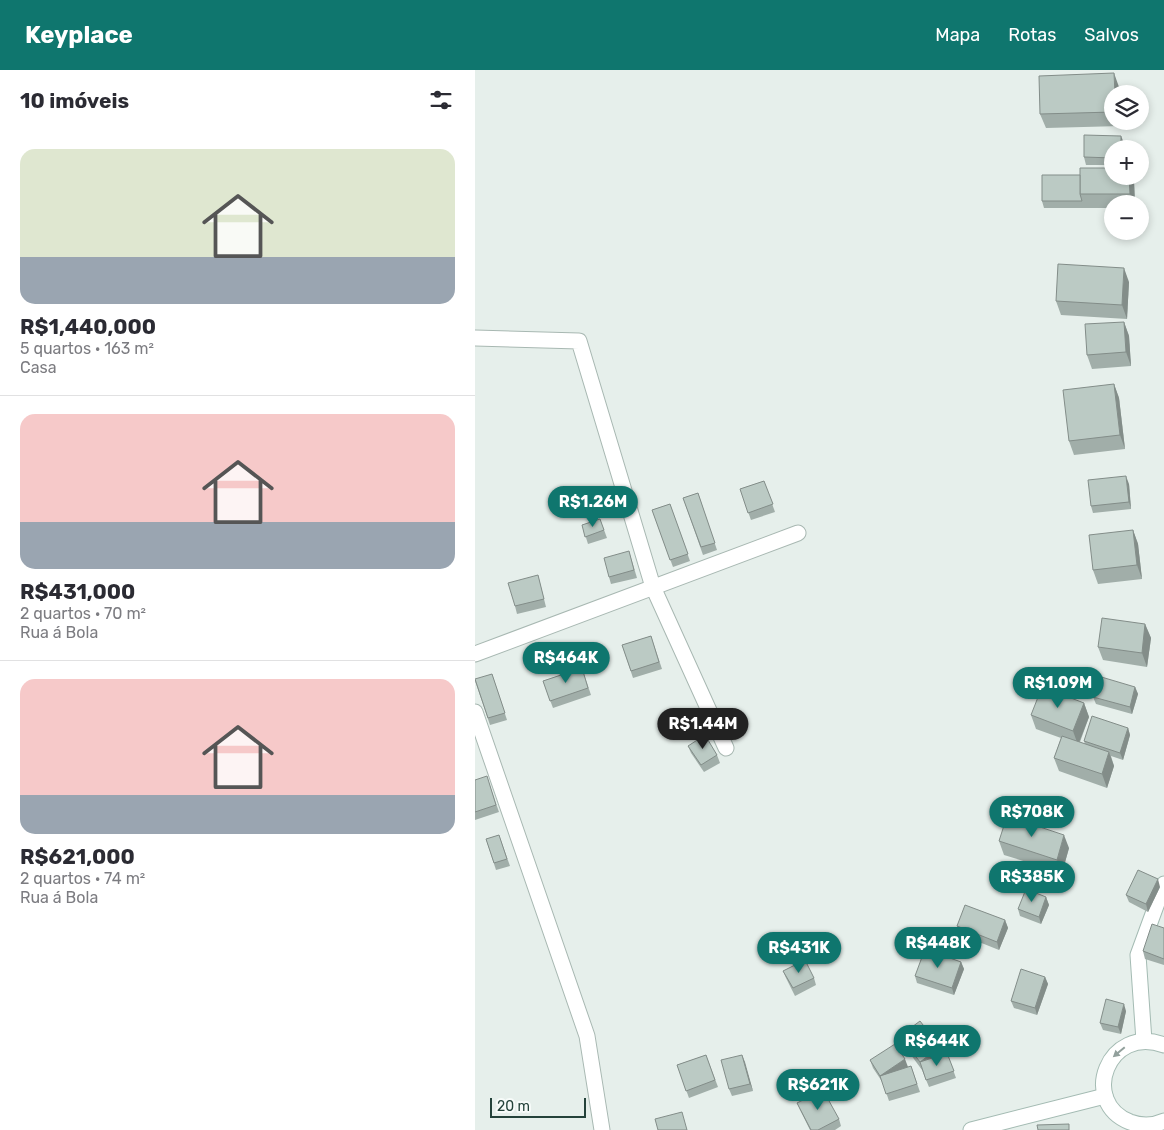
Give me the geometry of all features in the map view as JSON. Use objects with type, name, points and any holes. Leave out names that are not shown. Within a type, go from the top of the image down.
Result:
[{"type":"street","points":[[475,338],[579,342],[653,588],[726,748]]},
{"type":"street","points":[[475,654],[798,533]]},
{"type":"street","points":[[475,712],[587,1036],[602,1130]]},
{"type":"street","points":[[1144,1041],[1138,955],[1164,884]]},
{"type":"street","points":[[1164,1045],[1144,1041],[1133,1043],[1123,1048],[1111,1059],[1104,1074],[1103,1085],[1105,1096],[1110,1106],[1127,1121],[1137,1125],[1148,1126],[1164,1121]]},
{"type":"street","points":[[971,1130],[1105,1096]]},
{"type":"building","points":[[1114,73],[1115,85],[1104,85],[1104,112],[1040,114],[1039,76]]},
{"type":"building","points":[[1084,135],[1121,136],[1121,140],[1104,140],[1104,158],[1084,157]]},
{"type":"building","points":[[1080,168],[1104,168],[1104,185],[1130,185],[1130,194],[1080,194]]},
{"type":"building","points":[[1042,175],[1080,175],[1082,201],[1042,201]]},
{"type":"building","points":[[1058,264],[1124,268],[1122,305],[1056,301]]},
{"type":"building","points":[[1124,322],[1126,352],[1087,355],[1085,324]]},
{"type":"building","points":[[1114,384],[1120,435],[1069,441],[1063,390]]},
{"type":"building","points":[[1126,476],[1129,502],[1091,506],[1088,480]]},
{"type":"building","points":[[764,481],[773,504],[748,513],[740,489]]},
{"type":"building","points":[[698,493],[715,543],[701,547],[683,498]]},
{"type":"building","points":[[670,504],[688,554],[670,560],[652,510]]},
{"type":"building","points":[[600,519],[604,530],[585,537],[582,525]]},
{"type":"building","points":[[1133,530],[1137,565],[1093,570],[1089,535]]},
{"type":"building","points":[[629,551],[634,570],[609,577],[604,558]]},
{"type":"building","points":[[538,575],[544,599],[515,606],[508,583]]},
{"type":"building","points":[[1102,618],[1145,624],[1142,653],[1098,647]]},
{"type":"building","points":[[651,636],[659,662],[631,671],[622,645]]},
{"type":"building","points":[[582,668],[588,688],[550,701],[543,681]]},
{"type":"building","points":[[492,674],[505,713],[488,718],[475,679]]},
{"type":"building","points":[[1098,676],[1135,687],[1130,707],[1093,697]]},
{"type":"building","points":[[1042,687],[1084,703],[1073,731],[1031,715]]},
{"type":"building","points":[[1092,716],[1128,728],[1120,753],[1084,741]]},
{"type":"building","points":[[705,735],[717,755],[701,765],[688,746]]},
{"type":"building","points":[[1062,736],[1109,752],[1102,774],[1054,758]]},
{"type":"building","points":[[487,776],[496,805],[475,812],[475,780]]},
{"type":"building","points":[[1007,816],[1064,835],[1057,860],[999,841]]},
{"type":"building","points":[[499,835],[507,859],[494,863],[486,839]]},
{"type":"building","points":[[1138,870],[1158,879],[1146,904],[1126,895]]},
{"type":"building","points":[[1026,889],[1046,897],[1039,917],[1018,909]]},
{"type":"building","points":[[965,905],[1005,920],[997,942],[957,926]]},
{"type":"building","points":[[1152,924],[1164,928],[1164,959],[1143,951]]},
{"type":"building","points":[[925,949],[961,962],[952,988],[915,976]]},
{"type":"building","points":[[805,960],[814,978],[793,988],[783,971]]},
{"type":"building","points":[[1021,969],[1045,977],[1035,1008],[1011,1001]]},
{"type":"building","points":[[1106,999],[1124,1004],[1118,1027],[1100,1023]]},
{"type":"building","points":[[920,1021],[940,1047],[920,1062],[900,1036]]},
{"type":"building","points":[[895,1044],[905,1059],[880,1076],[870,1060]]},
{"type":"building","points":[[947,1053],[954,1071],[926,1080],[920,1062]]},
{"type":"building","points":[[706,1055],[715,1080],[686,1091],[677,1065]]},
{"type":"building","points":[[742,1055],[750,1084],[729,1089],[721,1060]]},
{"type":"building","points":[[911,1066],[917,1084],[886,1094],[880,1076]]},
{"type":"building","points":[[823,1090],[839,1119],[818,1130],[811,1130],[797,1103]]},
{"type":"building","points":[[682,1112],[687,1130],[658,1130],[655,1119]]},
{"type":"building","points":[[1069,1124],[1069,1130],[1038,1130],[1037,1125]]}]
